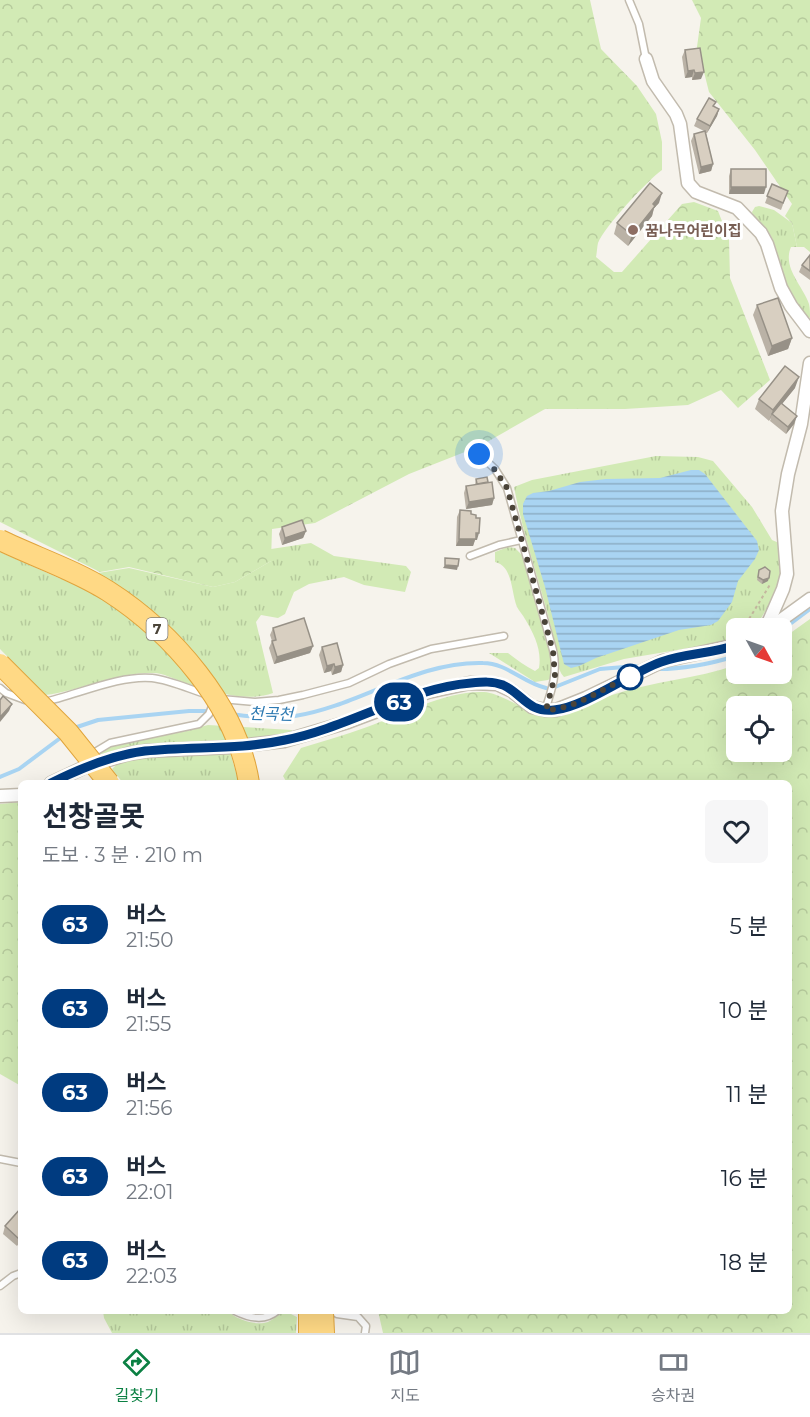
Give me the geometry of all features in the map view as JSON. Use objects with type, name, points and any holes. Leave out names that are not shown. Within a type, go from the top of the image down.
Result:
[{"type":"highway","name":"7","points":[[0,540],[107,591],[146,619],[168,639],[218,703],[234,736],[248,780]]},
{"type":"highway","points":[[0,664],[68,732],[107,780]]},
{"type":"highway","points":[[309,1314],[309,1333]]},
{"type":"highway","points":[[324,1333],[329,1314]]},
{"type":"street","points":[[646,59],[653,81],[676,114],[680,124],[688,183],[696,192],[737,208],[761,233],[767,244],[781,288],[810,331]]},
{"type":"street","points":[[772,618],[787,574],[782,511],[788,474],[801,424],[810,363]]},
{"type":"street","points":[[782,618],[810,599]]},
{"type":"street","points":[[57,780],[111,759],[137,752],[231,747],[285,741],[348,722],[428,692],[470,683],[487,682],[505,686],[532,707],[556,710],[663,661],[726,647]]},
{"type":"street","points":[[0,796],[18,795]]},
{"type":"lane","points":[[629,0],[639,24],[646,59]]},
{"type":"lane","points":[[479,454],[502,479],[512,503],[555,660],[555,676],[546,710]]},
{"type":"lane","points":[[470,556],[499,545],[521,540]]},
{"type":"lane","points":[[0,688],[6,693],[28,701],[42,703],[121,681],[153,678],[215,697],[240,701],[285,699],[349,683],[389,664],[431,649],[504,636]]},
{"type":"lane","points":[[70,774],[91,754],[110,743],[199,724],[210,711],[215,697]]},
{"type":"lane","points":[[0,1159],[18,1162]]},
{"type":"lane","points":[[0,1286],[18,1274]]},
{"type":"lane","points":[[241,1314],[261,1318],[272,1314]]},
{"type":"lane","points":[[341,1314],[358,1317],[366,1326],[364,1333]]},
{"type":"path","points":[[750,618],[768,587],[776,579],[787,574]]},
{"type":"green space","points":[[0,0],[590,0],[601,49],[637,86],[656,114],[662,142],[662,170],[637,193],[609,226],[598,243],[596,257],[614,272],[622,272],[682,204],[694,202],[718,211],[729,239],[730,278],[770,380],[738,408],[721,390],[688,405],[625,409],[545,409],[480,446],[409,474],[315,523],[272,529],[271,561],[235,582],[213,587],[129,567],[100,572],[0,522]]},
{"type":"green space","points":[[692,0],[810,0],[810,252],[804,247],[797,247],[792,223],[785,216],[792,204],[755,150],[709,92],[701,60],[696,54],[701,18]]},
{"type":"green space","points":[[755,207],[774,210],[792,223],[797,247],[791,247],[789,262],[794,277],[809,304],[810,318],[802,312],[790,293],[772,238],[753,216],[752,212]]},
{"type":"green space","points":[[656,456],[698,457],[713,461],[752,507],[772,540],[779,543],[783,574],[772,600],[761,618],[726,618],[726,642],[624,659],[564,677],[558,666],[556,648],[514,487],[532,480]]},
{"type":"green space","points":[[311,543],[334,556],[406,566],[411,572],[405,592],[364,585],[344,577],[309,584],[294,592],[285,614],[278,618],[261,615],[256,622],[273,693],[251,697],[228,695],[165,675],[139,673],[45,695],[0,649],[0,552],[61,579],[129,568],[213,587],[235,582],[271,561],[271,549]]},
{"type":"green space","points":[[508,547],[515,548],[522,555],[553,660],[551,678],[548,680],[535,682],[489,653],[508,653],[535,671],[539,668],[540,661],[534,636],[517,607],[511,580],[501,564],[495,562],[495,552]]},
{"type":"green space","points":[[810,619],[810,1333],[383,1333],[379,1314],[792,1314],[792,780],[285,780],[283,776],[301,748],[359,730],[424,704],[455,695],[470,692],[491,693],[536,713],[552,716],[578,710],[627,690],[726,668],[726,684],[792,684],[792,632]]},
{"type":"green space","points":[[208,725],[292,730],[245,739],[123,749],[97,757],[113,745]]},
{"type":"green space","points":[[230,752],[238,780],[121,780],[112,769],[121,760],[147,755],[176,757]]},
{"type":"green space","points":[[18,802],[18,1084],[0,1074],[0,804]]},
{"type":"green space","points":[[103,1314],[232,1314],[252,1323],[263,1323],[280,1314],[291,1314],[297,1317],[296,1333],[112,1333]]},
{"type":"water","points":[[699,470],[705,474],[757,541],[759,550],[738,581],[732,602],[718,621],[711,625],[679,630],[579,666],[571,668],[564,664],[545,587],[523,514],[523,504],[527,496],[580,482],[660,478]]},
{"type":"building","points":[[700,48],[704,72],[688,71],[685,50]]},
{"type":"building","points":[[709,98],[716,102],[713,106],[719,109],[710,126],[697,119]]},
{"type":"building","points":[[705,131],[713,164],[701,167],[694,134]]},
{"type":"building","points":[[731,169],[766,169],[766,187],[731,187]]},
{"type":"building","points":[[650,183],[662,193],[653,204],[655,206],[632,235],[617,223]]},
{"type":"building","points":[[772,184],[788,191],[783,203],[767,196]]},
{"type":"building","points":[[810,255],[810,271],[802,265]]},
{"type":"building","points":[[778,298],[792,338],[772,346],[757,305]]},
{"type":"building","points":[[785,366],[799,377],[773,410],[759,399]]},
{"type":"building","points":[[781,403],[797,416],[788,427],[772,414]]},
{"type":"building","points":[[487,477],[488,482],[477,484],[476,479]]},
{"type":"building","points":[[492,482],[494,498],[469,502],[466,486]]},
{"type":"building","points":[[460,510],[471,511],[476,518],[480,518],[479,533],[476,533],[476,539],[459,539]]},
{"type":"building","points":[[302,520],[306,531],[285,538],[282,527]]},
{"type":"building","points":[[445,558],[459,559],[458,566],[445,565]]},
{"type":"building","points":[[765,567],[770,571],[769,578],[763,580],[758,577],[759,570]]},
{"type":"building","points":[[304,618],[313,646],[277,657],[272,641],[276,640],[273,628]]},
{"type":"building","points":[[337,643],[343,665],[327,666],[322,647]]},
{"type":"building","points":[[3,696],[12,704],[0,717],[0,700]]},
{"type":"building","points":[[18,1211],[18,1238],[5,1226]]},
{"type":"waterway","name":"천곡천","points":[[792,622],[810,609]]},
{"type":"waterway","name":"천곡천","points":[[658,669],[697,666],[726,659]]},
{"type":"waterway","name":"천곡천","points":[[231,714],[279,717],[319,711],[411,676],[458,664],[483,663],[500,666],[546,688]]},
{"type":"waterway","name":"천곡천","points":[[555,687],[600,669],[636,666]]},
{"type":"waterway","name":"천곡천","points":[[74,728],[98,720],[211,711]]},
{"type":"waterway","name":"천곡천","points":[[0,777],[19,769],[63,736]]},
{"type":"bus line","name":"63","points":[[57,780],[85,767],[128,754],[285,741],[348,722],[428,692],[470,683],[487,682],[505,686],[532,707],[556,710],[663,661],[726,648]]},
{"type":"place","name":"꿈나무어린이집","points":[[633,230]]},
{"type":"route","points":[[479,454],[495,470],[507,488],[553,651],[556,668],[546,710],[568,706],[630,677]]}]
